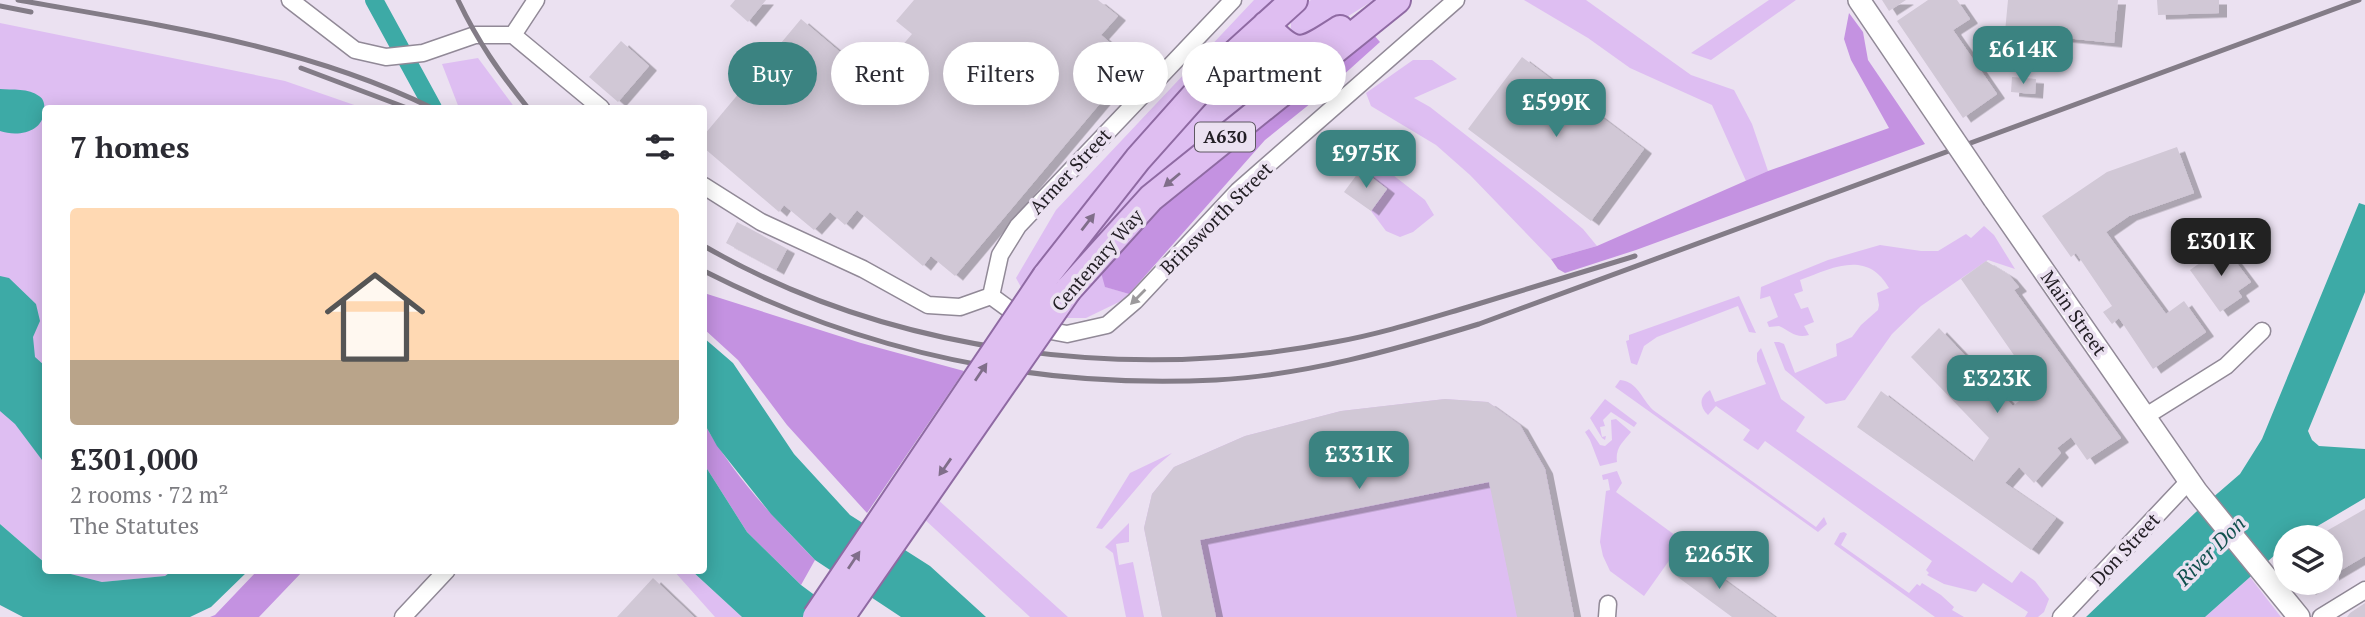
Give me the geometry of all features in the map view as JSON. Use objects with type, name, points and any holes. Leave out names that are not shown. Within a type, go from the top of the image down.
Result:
[{"type":"main road","name":"Centenary Way","points":[[841,617],[1138,159],[1220,67],[1294,0]]},
{"type":"main road","points":[[1266,25],[1283,44],[1297,50],[1311,48],[1386,0]]},
{"type":"main road","name":"Centenary Way","points":[[816,617],[1057,283],[1151,198],[1397,0]]},
{"type":"street","points":[[290,0],[355,50],[386,57],[415,54],[475,35],[513,35],[597,105]]},
{"type":"street","points":[[513,35],[536,0]]},
{"type":"street","name":"Armer Street","points":[[991,296],[1000,255],[1018,226],[1233,0]]},
{"type":"street","name":"Brinsworth Street","points":[[991,296],[1035,328],[1067,334],[1107,325],[1135,301],[1238,191],[1456,0]]},
{"type":"street","name":"Main Street","points":[[1859,0],[2193,486],[2299,617]]},
{"type":"street","points":[[707,188],[761,222],[863,269],[928,305],[960,307],[991,296]]},
{"type":"street","points":[[2146,416],[2226,366],[2262,331]]},
{"type":"street","name":"Don Street","points":[[2060,617],[2193,486]]},
{"type":"street","points":[[403,617],[443,574]]},
{"type":"street","points":[[2320,617],[2365,590]]},
{"type":"shaded area","points":[[1254,0],[1275,0],[1238,42],[1214,42]]},
{"type":"shaded area","points":[[1311,0],[1374,0],[1334,25],[1302,37],[1291,30],[1292,20],[1299,9]]},
{"type":"shaded area","points":[[1524,0],[1586,0],[1691,75],[1734,90],[1752,124],[1768,171],[1746,181],[1712,105],[1630,68],[1588,38]]},
{"type":"shaded area","points":[[1769,0],[1796,0],[1711,60],[1691,53]]},
{"type":"shaded area","points":[[1849,13],[1863,32],[1868,60],[1925,144],[1636,250],[1565,273],[1558,269],[1551,259],[1597,246],[1768,171],[1889,128],[1851,60],[1844,39]]},
{"type":"shaded area","points":[[0,23],[285,81],[354,105],[42,105],[42,560],[0,524]]},
{"type":"shaded area","points":[[1373,34],[1380,42],[1346,73],[1346,55]]},
{"type":"shaded area","points":[[478,58],[513,105],[458,105],[442,64]]},
{"type":"shaded area","points":[[1413,60],[1432,60],[1457,79],[1414,98],[1430,107],[1540,193],[1583,229],[1597,246],[1551,259],[1470,175],[1436,145],[1371,106],[1366,93]]},
{"type":"shaded area","points":[[1182,76],[1183,105],[1022,289],[1016,278],[1056,210],[1155,105],[1168,105],[1168,91]]},
{"type":"shaded area","points":[[1204,105],[1249,105],[1141,191],[1082,253],[1130,187]]},
{"type":"shaded area","points":[[1280,105],[1309,105],[1265,140],[1129,294],[1105,287],[1100,269],[1202,164]]},
{"type":"shaded area","points":[[1375,161],[1425,200],[1434,215],[1413,232],[1400,237],[1386,231],[1371,211],[1387,189],[1361,169]]},
{"type":"shaded area","points":[[1984,226],[1994,235],[2015,269],[1988,260],[1921,306],[1892,334],[1845,400],[1826,404],[1785,370],[1774,342],[1784,344],[1795,373],[1837,356],[1836,344],[1852,337],[1878,310],[1877,293],[1889,288],[1880,276],[1860,265],[1836,267],[1800,280],[1803,291],[1794,294],[1801,309],[1808,307],[1814,322],[1804,326],[1809,335],[1800,336],[1779,326],[1769,327],[1767,322],[1778,317],[1770,296],[1760,299],[1761,287],[1828,260],[1880,245],[1938,251],[1966,234],[1971,238]]},
{"type":"shaded area","points":[[1100,269],[1106,287],[1129,294],[1119,302],[1086,318],[1062,318]]},
{"type":"shaded area","points":[[707,294],[861,343],[964,371],[867,513],[787,425],[738,360],[707,332]]},
{"type":"shaded area","points":[[1739,296],[1756,333],[1749,332],[1738,306],[1657,337],[1644,346],[1637,365],[1631,363],[1626,341],[1629,340],[1629,335]]},
{"type":"shaded area","points":[[1761,348],[1781,399],[1805,417],[1796,431],[2012,583],[2021,571],[2035,581],[2049,599],[2044,612],[2038,617],[2025,617],[2028,612],[1983,583],[1976,592],[1944,584],[1927,575],[1929,573],[1926,570],[1932,561],[1765,441],[1758,450],[1743,440],[1750,430],[1716,406],[1708,415],[1702,402],[1710,390],[1715,402],[1766,384],[1757,361],[1757,353]]},
{"type":"shaded area","points":[[1620,380],[1635,387],[1653,410],[1816,527],[1824,517],[1827,524],[1818,532],[1615,387]]},
{"type":"shaded area","points":[[1445,399],[1488,402],[1520,425],[1545,469],[1574,617],[1162,617],[1144,528],[1152,494],[1174,467],[1245,436],[1341,411]]},
{"type":"shaded area","points":[[1605,399],[1637,423],[1634,427],[1611,412],[1603,420],[1605,426],[1600,427],[1602,437],[1606,436],[1605,440],[1602,438],[1590,418]]},
{"type":"shaded area","points":[[1616,419],[1631,432],[1618,449],[1617,462],[1600,466],[1585,432],[1589,429],[1600,445],[1605,446],[1612,440],[1611,420]]},
{"type":"shaded area","points":[[707,428],[741,478],[815,560],[801,585],[747,532],[707,469]]},
{"type":"shaded area","points":[[1172,453],[1153,469],[1102,529],[1096,528],[1130,473]]},
{"type":"shaded area","points":[[1617,471],[1622,483],[1616,492],[1683,541],[1644,596],[1610,571],[1603,556],[1600,542],[1606,491],[1610,490],[1608,479],[1603,480],[1602,475]]},
{"type":"shaded area","points":[[936,498],[1068,617],[1030,617],[922,517]]},
{"type":"shaded area","points":[[1129,523],[1129,542],[1116,544],[1119,565],[1133,562],[1144,617],[1126,617],[1113,553],[1105,547]]},
{"type":"shaded area","points":[[1840,533],[1847,534],[1841,545],[1909,593],[1917,584],[1920,586],[1922,583],[1941,595],[1954,607],[1952,610],[1964,617],[1935,617],[1834,544]]},
{"type":"shaded area","points":[[71,574],[168,574],[165,576],[102,582]]},
{"type":"shaded area","points":[[254,574],[300,574],[259,617],[210,617]]},
{"type":"shaded area","points":[[677,574],[695,574],[742,617],[715,617]]},
{"type":"shaded area","points":[[2250,577],[2281,617],[2205,617]]},
{"type":"water","points":[[0,89],[25,91],[41,97],[44,102],[42,120],[34,129],[14,134],[0,131]]},
{"type":"water","name":"River Don","points":[[2359,203],[2365,205],[2365,292],[2308,431],[2319,446],[2365,449],[2365,498],[2319,525],[2273,525],[2273,557],[2205,617],[2086,617],[2240,474],[2262,439]]},
{"type":"water","points":[[0,276],[9,278],[36,304],[40,321],[33,337],[35,357],[42,363],[42,460],[15,424],[0,411]]},
{"type":"water","points":[[707,341],[733,363],[794,454],[850,515],[930,566],[986,617],[901,617],[815,560],[771,514],[717,446],[707,428]]},
{"type":"water","points":[[707,469],[747,532],[801,585],[844,617],[742,617],[695,574],[707,574]]},
{"type":"water","points":[[0,524],[42,560],[42,574],[71,574],[102,582],[168,574],[245,574],[211,607],[190,617],[23,617],[0,605]]},
{"type":"building","points":[[735,0],[766,0],[748,22],[730,6]]},
{"type":"building","points":[[914,0],[1098,0],[1118,16],[1101,35],[1109,42],[1073,42],[1073,105],[1099,105],[955,276],[931,256],[923,266],[857,210],[845,225],[830,212],[814,230],[784,205],[779,212],[707,151],[707,131],[729,105],[817,105],[817,42],[782,42],[801,19],[831,44],[831,105],[929,105],[929,42],[905,42],[912,34],[896,21]]},
{"type":"building","points":[[1882,0],[1906,0],[1889,11]]},
{"type":"building","points":[[1928,0],[1957,0],[1970,19],[1953,30],[1997,94],[1963,118],[1897,21]]},
{"type":"building","points":[[2008,0],[2118,0],[2114,43],[2005,32]]},
{"type":"building","points":[[2157,0],[2219,0],[2219,13],[2158,15]]},
{"type":"building","points":[[621,41],[649,66],[618,102],[589,77]]},
{"type":"building","points":[[1522,57],[1644,149],[1591,221],[1468,129]]},
{"type":"building","points":[[2012,77],[2036,79],[2035,94],[2011,92]]},
{"type":"building","points":[[2177,147],[2194,193],[2129,216],[2106,232],[2166,314],[2184,301],[2206,332],[2153,369],[2119,318],[2112,324],[2103,312],[2112,306],[2076,253],[2071,257],[2042,216],[2107,172]]},
{"type":"building","points":[[1361,169],[1387,189],[1371,211],[1344,192]]},
{"type":"building","points":[[737,222],[787,249],[776,270],[726,243]]},
{"type":"building","points":[[2224,246],[2251,282],[2238,291],[2242,297],[2220,312],[2190,270]]},
{"type":"building","points":[[1986,261],[2009,275],[2019,287],[2014,290],[2121,438],[2087,460],[2071,437],[2057,448],[2061,453],[2034,483],[2019,467],[2005,483],[2056,518],[2031,550],[1857,427],[1881,391],[1973,462],[1989,438],[1911,357],[1939,328],[2013,406],[2036,387],[1961,279]]},
{"type":"building","points":[[1445,399],[1488,402],[1520,425],[1545,469],[1574,617],[1517,617],[1489,482],[1200,540],[1216,617],[1162,617],[1144,528],[1152,494],[1174,467],[1245,436],[1341,411]]},
{"type":"building","points":[[2365,509],[2365,556],[2343,569],[2343,525],[2337,525]]},
{"type":"building","points":[[1690,555],[1775,617],[1732,617],[1675,575]]},
{"type":"building","points":[[653,578],[694,617],[617,617]]},
{"type":"building","points":[[2365,603],[2365,617],[2347,617],[2350,613]]},
{"type":"waterway","points":[[374,0],[431,105]]},
{"type":"railway","points":[[18,0],[177,29],[281,53],[383,86],[425,105]]},
{"type":"railway","points":[[458,0],[473,30],[526,105]]},
{"type":"railway","points":[[707,272],[765,300],[826,324],[952,360],[1016,371],[1148,381],[1216,380],[1283,373],[1382,352],[1479,324],[2359,0]]},
{"type":"railway","points":[[0,6],[31,12]]},
{"type":"railway","points":[[301,68],[399,105]]},
{"type":"railway","points":[[707,248],[776,283],[851,312],[930,334],[1010,349],[1092,358],[1174,359],[1255,354],[1369,335],[1635,256]]}]
